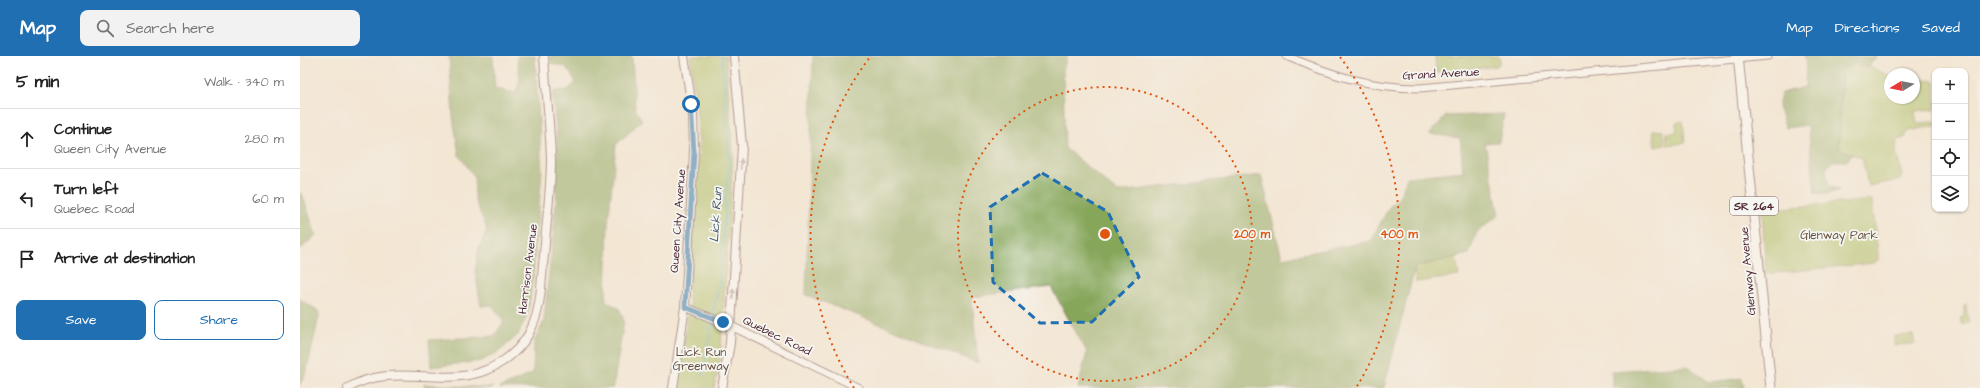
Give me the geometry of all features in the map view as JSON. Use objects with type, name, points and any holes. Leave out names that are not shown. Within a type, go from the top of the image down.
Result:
[{"type":"main road","name":"Harrison Avenue","points":[[348,388],[358,382],[387,375],[457,376],[479,372],[503,361],[512,354],[532,328],[538,304],[549,198],[551,159],[544,56]]},
{"type":"main road","name":"Queen City Avenue","points":[[673,388],[685,307],[694,144],[693,113],[684,56]]},
{"type":"main road","points":[[722,388],[728,357],[731,326],[742,146],[734,56]]},
{"type":"main road","name":"Glenway Avenue","points":[[1739,57],[1771,388]]},
{"type":"street","name":"Grand Avenue","points":[[1286,56],[1329,73],[1360,82],[1385,87],[1416,88],[1739,57],[1768,56]]},
{"type":"street","name":"Quebec Road","points":[[685,307],[731,326],[858,388]]},
{"type":"highlighted area","points":[[1042,173],[1108,212],[1139,277],[1092,322],[1040,323],[993,282],[990,207]]},
{"type":"green space","points":[[449,56],[493,56],[495,89],[516,93],[520,79],[517,56],[535,56],[542,171],[533,278],[528,313],[518,335],[500,351],[482,361],[431,367],[429,340],[494,336],[504,322],[492,305],[481,306],[475,271],[479,248],[487,229],[475,200],[474,176],[459,155],[453,117]]},
{"type":"green space","points":[[550,56],[632,56],[635,109],[642,120],[616,145],[608,224],[606,301],[619,308],[624,321],[613,388],[499,388],[533,373],[534,342],[544,321],[556,208],[557,180],[556,123],[552,95],[555,91],[567,90],[575,84],[575,80],[566,67],[552,64]]},
{"type":"green space","name":"Lick Run Greenway","points":[[690,56],[726,56],[733,156],[720,360],[714,388],[677,388],[690,302],[688,299],[699,148],[697,113]]},
{"type":"green space","points":[[813,56],[1067,56],[1063,71],[1065,148],[1118,192],[1261,175],[1282,258],[1370,241],[1390,206],[1400,198],[1407,177],[1463,171],[1460,138],[1429,134],[1446,116],[1504,114],[1499,142],[1485,143],[1499,215],[1477,232],[1469,254],[1415,267],[1384,388],[1078,388],[1087,352],[1051,287],[972,297],[978,363],[806,295]]},
{"type":"green space","points":[[1435,56],[1499,56],[1500,62],[1497,66],[1436,73]]},
{"type":"green space","points":[[1804,56],[1877,57],[1869,66],[1853,64],[1842,68],[1839,149],[1852,154],[1847,161],[1834,161],[1826,169],[1829,186],[1839,190],[1829,194],[1815,193],[1808,125],[1786,128],[1778,107],[1781,93],[1805,87],[1806,62]]},
{"type":"green space","points":[[1853,64],[1869,66],[1884,73],[1884,104],[1920,104],[1920,80],[1932,81],[1932,109],[1915,111],[1917,124],[1932,122],[1932,127],[1908,131],[1905,138],[1897,140],[1896,152],[1902,175],[1900,180],[1868,186],[1862,158],[1839,150],[1842,68]]},
{"type":"green space","points":[[1683,121],[1685,143],[1667,145],[1666,133],[1677,132],[1676,123]]},
{"type":"green space","points":[[1653,130],[1663,131],[1665,145],[1655,147]]},
{"type":"green space","points":[[1429,187],[1456,255],[1459,276],[1416,282],[1403,191]]},
{"type":"green space","points":[[300,192],[303,196],[316,235],[300,250]]},
{"type":"green space","name":"Glenway Park","points":[[1872,200],[1878,254],[1878,260],[1874,263],[1766,274],[1762,210]]},
{"type":"green space","points":[[300,299],[320,312],[307,370],[300,385]]},
{"type":"green space","points":[[1966,304],[1969,323],[1961,324],[1961,318],[1964,316],[1964,305]]},
{"type":"green space","points":[[1913,335],[1915,344],[1894,345],[1894,336]]},
{"type":"green space","points":[[1687,366],[1709,382],[1742,378],[1744,388],[1613,388],[1611,371]]},
{"type":"green space","points":[[424,384],[493,388],[425,388]]},
{"type":"waterway","name":"Lick Run","points":[[712,316],[719,286],[729,161],[722,56]]},
{"type":"waterway","name":"Lick Run","points":[[703,375],[712,320]]},
{"type":"route","points":[[691,104],[693,113],[694,152],[685,307],[723,322]]}]
